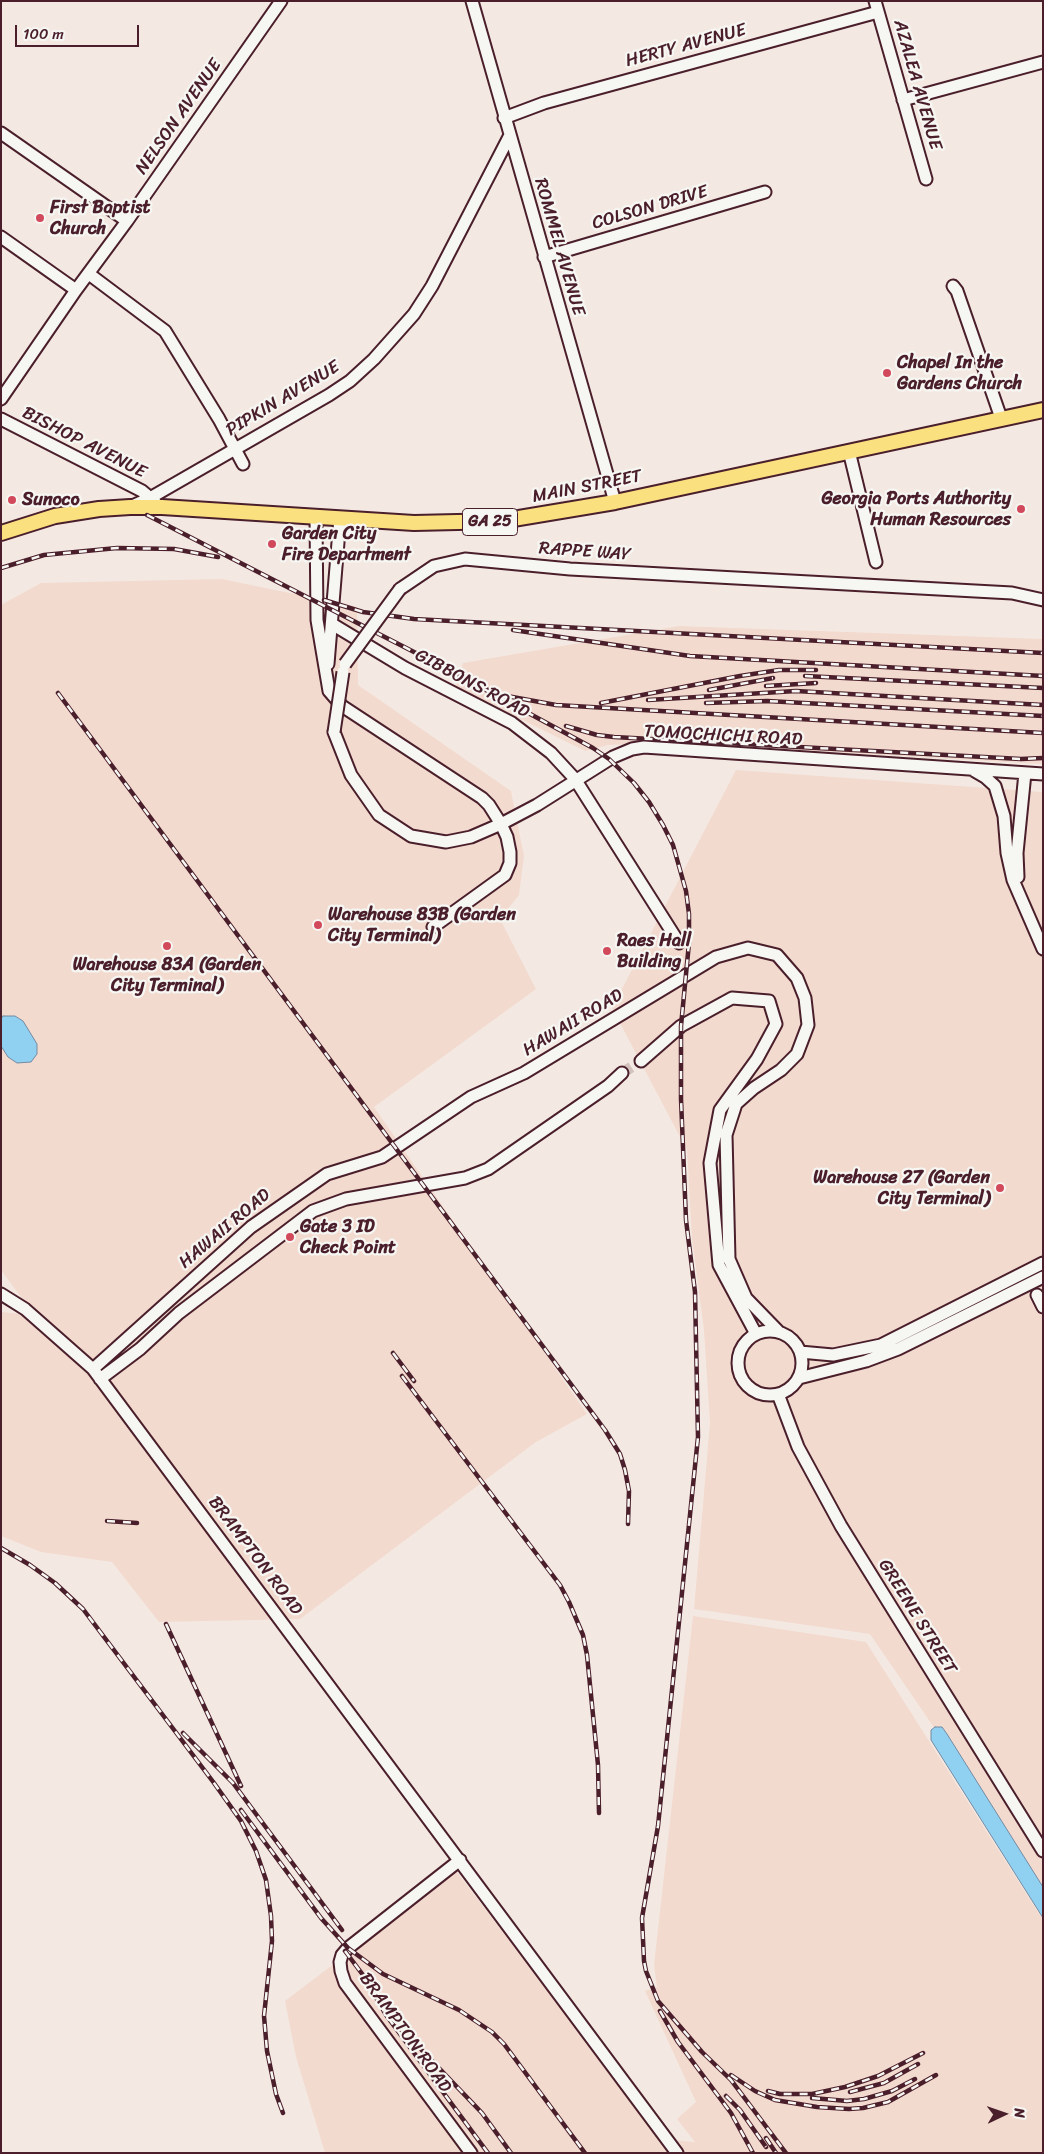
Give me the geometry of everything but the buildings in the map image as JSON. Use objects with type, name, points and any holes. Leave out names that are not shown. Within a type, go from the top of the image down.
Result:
[{"type":"main road","name":"MAIN STREET","points":[[1,533],[36,520],[73,512],[130,507],[162,507],[414,523],[478,523],[528,518],[615,502],[1043,410]]},
{"type":"street","name":"NELSON AVENUE","points":[[1,399],[76,290],[282,1]]},
{"type":"street","name":"ROMMEL AVENUE","points":[[472,1],[509,137],[615,502]]},
{"type":"street","name":"HERTY AVENUE","points":[[504,118],[544,104],[876,6]]},
{"type":"street","name":"AZALEA AVENUE","points":[[876,6],[926,179]]},
{"type":"street","points":[[903,100],[1043,62]]},
{"type":"street","points":[[1,134],[127,221]]},
{"type":"street","name":"PIPKIN AVENUE","points":[[150,498],[302,411],[350,381],[374,359],[414,314],[432,286],[509,137]]},
{"type":"street","name":"COLSON DRIVE","points":[[544,258],[765,192]]},
{"type":"street","points":[[1,238],[76,290]]},
{"type":"street","points":[[89,274],[165,331],[236,448],[243,464]]},
{"type":"street","points":[[953,286],[963,308],[1001,418]]},
{"type":"street","name":"BISHOP AVENUE","points":[[1,420],[142,491],[150,498]]},
{"type":"street","points":[[849,451],[876,562]]},
{"type":"street","points":[[150,498],[162,507]]},
{"type":"street","name":"MAIN STREET","points":[[130,507],[150,498]]},
{"type":"street","points":[[316,517],[317,620],[329,691],[342,706],[482,798],[489,805],[507,837],[510,863],[505,875],[433,927]]},
{"type":"street","points":[[326,681],[340,518]]},
{"type":"street","name":"RAPPE WAY","points":[[501,824],[471,837],[446,842],[411,836],[379,814],[351,776],[334,732],[344,668],[400,589],[434,566],[465,559],[570,569],[1012,593],[1043,600]]},
{"type":"street","name":"GIBBONS ROAD","points":[[332,624],[405,668],[512,723],[551,753],[576,779],[679,943]]},
{"type":"street","name":"TOMOCHICHI ROAD","points":[[501,824],[537,805],[613,756],[632,749],[644,748],[1043,774]]},
{"type":"street","points":[[972,769],[995,786],[1004,816],[1007,853],[1013,880],[1043,949]]},
{"type":"street","points":[[1024,773],[1017,853],[1018,875],[1023,892],[1043,937]]},
{"type":"street","name":"HAWAII ROAD","points":[[93,1369],[251,1227],[319,1179],[327,1174],[382,1157],[471,1097],[524,1073],[716,956],[748,948],[777,955],[797,978],[806,998],[808,1025],[797,1054],[781,1070],[754,1088],[736,1104],[726,1135],[729,1259],[746,1298],[779,1332]]},
{"type":"street","points":[[641,1061],[681,1026],[732,998],[769,1001],[776,1024],[757,1059],[720,1110],[710,1163],[719,1265],[756,1334]]},
{"type":"street","name":"HAWAII ROAD","points":[[100,1379],[140,1349],[179,1313],[313,1211],[346,1199],[465,1178],[488,1169],[608,1086],[622,1073]]},
{"type":"street","points":[[800,1352],[833,1355],[881,1345],[1043,1263]]},
{"type":"street","points":[[799,1378],[866,1361],[898,1349],[1043,1277]]},
{"type":"street","name":"BRAMPTON ROAD","points":[[1,1294],[25,1309],[93,1369],[677,2153]]},
{"type":"street","points":[[1037,1295],[1043,1307]]},
{"type":"street","points":[[765,1331],[779,1332],[792,1339],[800,1352],[802,1367],[799,1378],[787,1391],[768,1395],[758,1393],[745,1383],[738,1369],[741,1349],[747,1340],[756,1334],[765,1331]]},
{"type":"street","name":"GREENE STREET","points":[[778,1394],[798,1447],[841,1526],[1043,1851]]},
{"type":"street","name":"BRAMPTON ROAD","points":[[460,1860],[348,1948],[342,1955],[340,1962],[345,1983],[471,2153]]},
{"type":"shaded area","points":[[222,579],[357,607],[358,685],[511,791],[524,856],[519,895],[500,919],[536,989],[374,1107],[587,1414],[536,1442],[300,1619],[159,1622],[112,1562],[41,1552],[1,1536],[1,1312],[34,1315],[1,1270],[1,605],[41,583]]},
{"type":"shaded area","points":[[679,626],[1043,639],[1043,764],[669,743],[608,745],[585,751],[456,687],[463,663]]},
{"type":"shaded area","points":[[736,770],[1043,792],[1043,1887],[870,1634],[694,1609],[710,1423],[704,1330],[692,1238],[687,1150],[612,1008]]},
{"type":"shaded area","points":[[693,1616],[866,1642],[1043,1920],[1043,2153],[325,2153],[296,2057],[285,2001],[456,1871],[662,2139],[695,2142],[677,2119],[696,2102],[645,1991],[657,1987],[654,1965]]},
{"type":"water","points":[[3,1016],[15,1016],[23,1021],[37,1044],[37,1054],[31,1062],[17,1063],[8,1057],[1,1046],[1,1019]]},
{"type":"water","points":[[935,1727],[942,1727],[947,1734],[1043,1887],[1043,1918],[931,1740],[931,1730]]},
{"type":"tunnel","points":[[622,1073],[641,1061]]},
{"type":"railway","points":[[147,515],[490,691]]},
{"type":"railway","points":[[1,568],[44,555],[117,548],[174,549],[218,557]]},
{"type":"railway","points":[[324,600],[363,612],[414,619],[1043,653]]},
{"type":"railway","points":[[513,630],[690,656],[1043,676]]},
{"type":"railway","points":[[601,703],[779,670],[816,670]]},
{"type":"railway","points":[[805,676],[1043,688]]},
{"type":"railway","points":[[709,690],[773,678]]},
{"type":"railway","points":[[766,686],[816,683]]},
{"type":"railway","points":[[484,689],[593,748],[609,759],[634,783],[649,802],[673,845],[686,891],[689,914],[689,943],[681,1026],[681,1099],[686,1220],[695,1292],[698,1437],[658,1826],[642,1918],[644,1961],[658,2001],[702,2052],[731,2080],[786,2153]]},
{"type":"railway","points":[[648,700],[796,691],[1043,705]]},
{"type":"railway","points":[[58,693],[605,1430],[620,1454],[625,1470],[629,1491],[628,1524]]},
{"type":"railway","points":[[507,696],[556,705],[1043,733]]},
{"type":"railway","points":[[706,703],[767,701],[1043,716]]},
{"type":"railway","points":[[566,726],[597,735],[614,737],[1021,759],[1043,758]]},
{"type":"railway","points":[[393,1353],[414,1381]]},
{"type":"railway","points":[[402,1376],[560,1585],[569,1602],[583,1635],[587,1655],[598,1765],[599,1813]]},
{"type":"railway","points":[[107,1521],[137,1523]]},
{"type":"railway","points":[[1,1548],[30,1565],[55,1583],[83,1609],[214,1783],[241,1821],[256,1851],[266,1880],[271,1916],[272,1941],[264,2016],[267,2051],[276,2094],[283,2113]]},
{"type":"railway","points":[[166,1624],[241,1786]]},
{"type":"railway","points":[[183,1733],[233,1783],[342,1930]]},
{"type":"railway","points":[[241,1810],[321,1918],[348,1948],[383,1974],[459,2010],[492,2032],[504,2044],[585,2153]]},
{"type":"railway","points":[[345,1951],[363,1975],[386,2015],[488,2153]]},
{"type":"railway","points":[[660,2011],[678,2042],[731,2113],[753,2153]]},
{"type":"railway","points":[[413,2041],[482,2113],[511,2153]]},
{"type":"railway","points":[[768,2091],[780,2094],[812,2094],[845,2087],[878,2076],[923,2053]]},
{"type":"railway","points":[[850,2092],[884,2083],[918,2064]]},
{"type":"railway","points":[[731,2075],[755,2091],[775,2100],[817,2107],[849,2109],[888,2102],[936,2075]]},
{"type":"railway","points":[[812,2098],[847,2101],[864,2099],[892,2091],[915,2079]]},
{"type":"railway","points":[[726,2096],[740,2110],[766,2147]]},
{"type":"railway","points":[[766,2138],[776,2153]]},
{"type":"place","name":"First Baptist Church","points":[[40,218]]},
{"type":"place","name":"Chapel In the Gardens Church","points":[[887,373]]},
{"type":"place","name":"Sunoco","points":[[12,500]]},
{"type":"place","name":"Georgia Ports Authority Human Resources","points":[[1021,509]]},
{"type":"place","name":"Garden City Fire Department","points":[[272,544]]},
{"type":"place","name":"Warehouse 83B (Garden City Terminal)","points":[[318,925]]},
{"type":"place","name":"Warehouse 83A (Garden City Terminal)","points":[[167,946]]},
{"type":"place","name":"Raes Hall Building","points":[[607,951]]},
{"type":"place","name":"Warehouse 27 (Garden City Terminal)","points":[[1000,1188]]},
{"type":"place","name":"Gate 3 ID Check Point","points":[[290,1237]]}]
